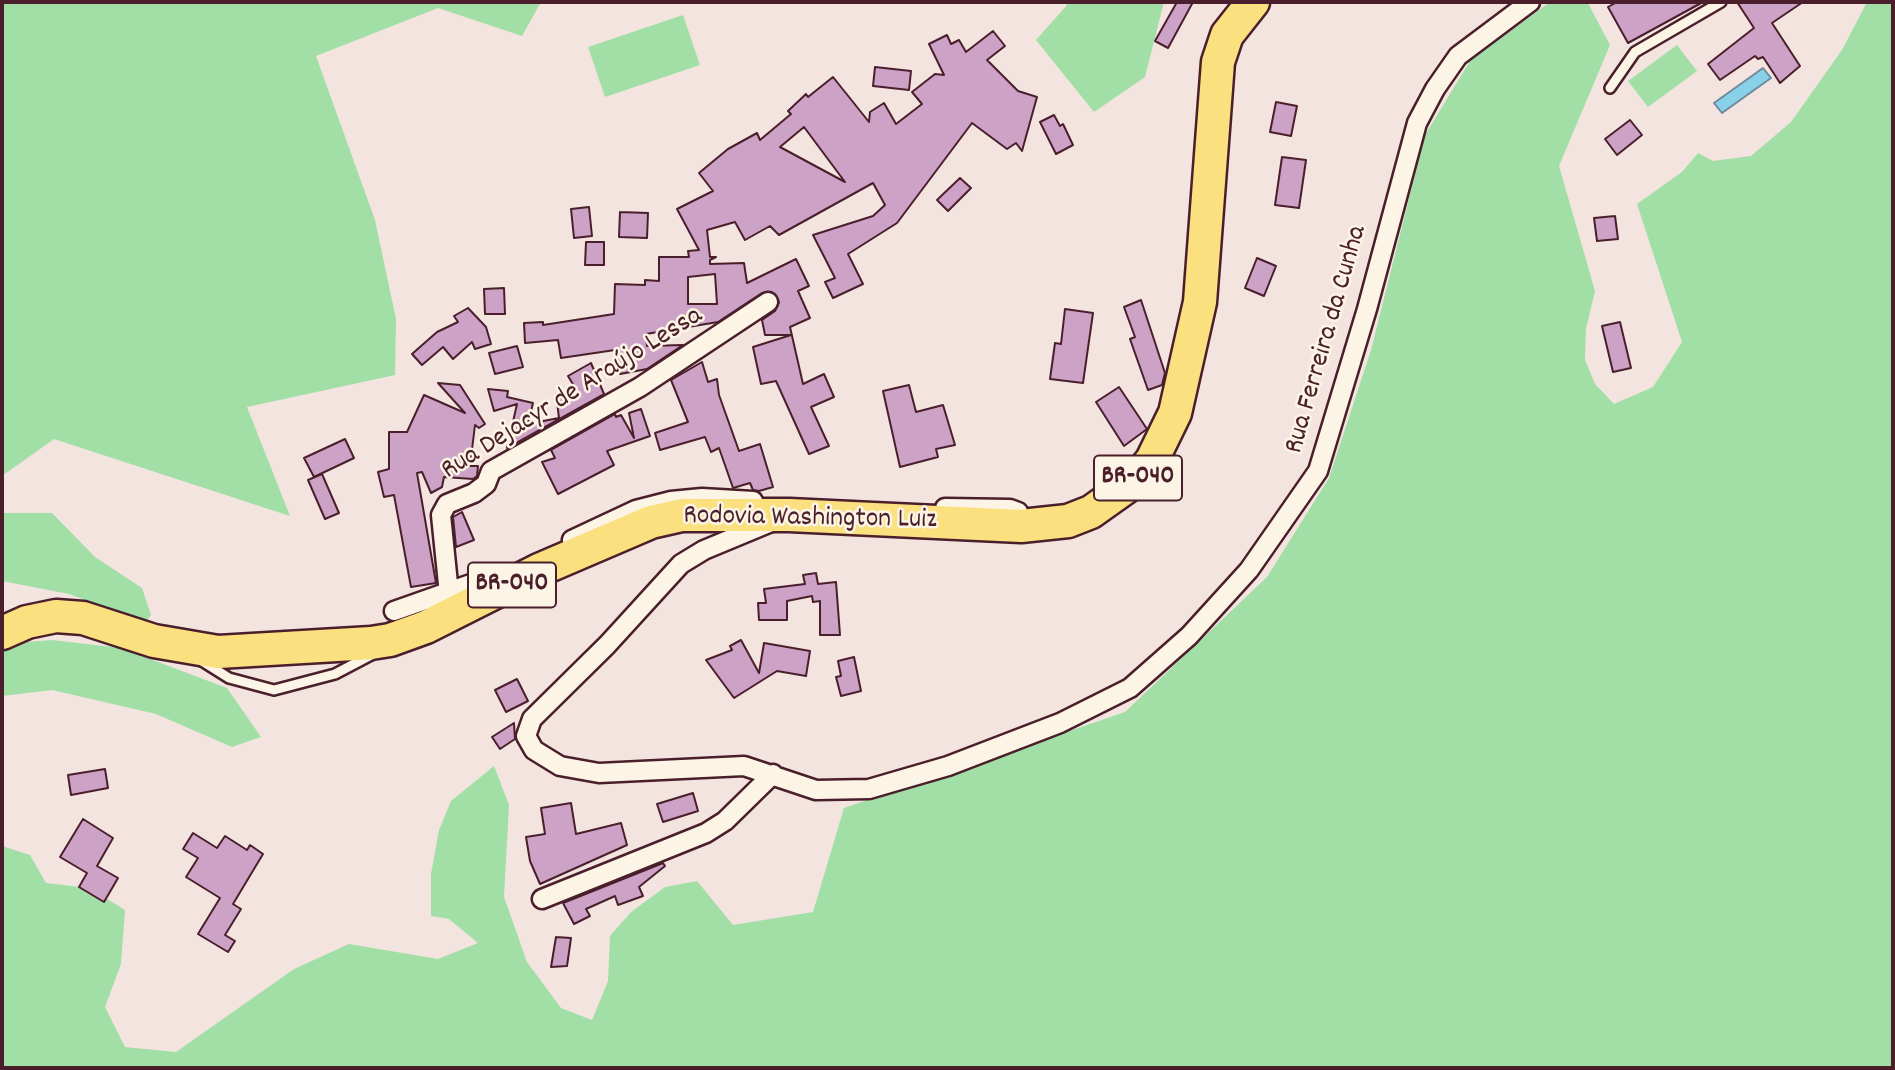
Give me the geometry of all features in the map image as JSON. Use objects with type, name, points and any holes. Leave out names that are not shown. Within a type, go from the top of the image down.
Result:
[{"type":"highway","name":"Rodovia Washington Luiz","points":[[2,633],[27,622],[56,616],[83,618],[180,646],[218,652],[426,627],[496,585],[539,570],[651,522],[711,514],[901,514],[980,516],[1021,526],[1068,520],[1091,512],[1116,497],[1136,480],[1152,460],[1175,413],[1200,302],[1218,62],[1227,35],[1253,2]]},
{"type":"street","name":"Rua Ferreira da Cunha","points":[[789,515],[704,550],[681,564],[607,645],[532,719],[527,730],[528,742],[542,757],[579,771],[599,774],[744,765],[816,790],[869,789],[948,766],[1060,723],[1130,688],[1189,636],[1249,570],[1318,471],[1367,309],[1417,123],[1458,56],[1530,2]]},
{"type":"street","name":"Rua Dejacyr de Araújo Lessa","points":[[449,594],[441,515],[447,504],[474,493],[486,484],[491,471],[640,387],[768,302]]},
{"type":"street","points":[[385,631],[449,594],[496,585],[636,510],[671,501],[702,498],[901,514]]},
{"type":"street","points":[[541,899],[706,832],[725,821],[773,774]]},
{"type":"lane","points":[[1610,89],[1635,52],[1721,2]]},
{"type":"lane","points":[[180,646],[229,678],[274,690],[335,674],[368,657],[385,631]]},
{"type":"green space","points":[[2,2],[541,2],[522,36],[438,8],[316,56],[375,220],[396,319],[395,375],[247,407],[290,516],[54,439],[2,476]]},
{"type":"green space","points":[[1065,2],[1164,2],[1145,77],[1094,112],[1036,40],[1067,5]]},
{"type":"green space","points":[[1550,2],[1590,2],[1588,3],[1610,45],[1559,166],[1595,291],[1586,329],[1585,360],[1595,384],[1614,404],[1653,387],[1682,342],[1637,204],[1682,172],[1698,153],[1713,161],[1751,156],[1791,122],[1842,50],[1867,2],[1893,2],[1893,1068],[2,1068],[2,846],[30,855],[46,883],[89,888],[125,910],[121,964],[105,1007],[125,1047],[176,1052],[294,969],[349,944],[438,959],[478,943],[449,919],[431,916],[431,874],[439,830],[451,801],[494,766],[509,805],[504,897],[527,962],[561,1008],[592,1020],[608,981],[610,936],[631,912],[665,887],[697,881],[733,925],[813,912],[844,808],[1125,712],[1267,577],[1329,478],[1371,350],[1425,135],[1470,61]]},
{"type":"green space","points":[[683,15],[700,65],[605,97],[588,47]]},
{"type":"green space","points":[[1677,45],[1697,71],[1648,107],[1628,81]]},
{"type":"green space","points":[[2,513],[52,513],[95,557],[142,588],[151,615],[146,622],[69,594],[2,581]]},
{"type":"green space","points":[[52,640],[121,648],[227,688],[261,737],[232,747],[156,714],[52,690],[2,696],[2,644]]},
{"type":"water","points":[[1763,68],[1771,78],[1722,113],[1714,103]]},
{"type":"building","points":[[1177,2],[1193,2],[1168,48],[1155,41]]},
{"type":"building","points":[[1617,2],[1703,2],[1628,43],[1608,7]]},
{"type":"building","points":[[1737,2],[1803,2],[1772,23],[1800,66],[1780,83],[1763,57],[1758,59],[1755,56],[1720,80],[1708,64],[1754,28]]},
{"type":"building","points":[[993,31],[1005,46],[987,60],[1018,91],[1037,97],[1022,151],[1016,143],[1007,149],[972,123],[897,223],[848,254],[863,284],[833,298],[825,282],[835,278],[813,235],[873,216],[885,205],[873,183],[779,235],[770,226],[745,240],[735,222],[707,230],[710,257],[716,257],[710,260],[710,264],[744,263],[747,283],[796,259],[809,286],[798,291],[810,318],[790,327],[803,384],[824,374],[834,397],[811,407],[829,446],[809,454],[776,381],[761,384],[753,347],[791,335],[765,335],[762,320],[775,311],[779,302],[772,292],[762,293],[718,322],[646,334],[647,346],[683,345],[647,369],[620,374],[615,350],[561,358],[558,340],[525,343],[524,323],[543,322],[543,325],[614,314],[615,284],[645,285],[645,280],[659,281],[659,257],[689,257],[688,251],[699,250],[677,209],[713,191],[699,173],[728,149],[757,133],[760,140],[791,114],[788,111],[806,94],[808,97],[833,77],[869,122],[870,112],[884,103],[896,124],[922,104],[912,92],[935,74],[944,75],[929,44],[947,35],[951,44],[959,40],[966,52]],"holes":[[[804,127],[845,182],[780,147]],[[715,274],[717,304],[688,304],[688,277]]]},
{"type":"building","points":[[875,67],[911,71],[909,90],[873,86]]},
{"type":"building","points":[[1276,102],[1297,106],[1291,136],[1270,132]]},
{"type":"building","points":[[1054,115],[1060,126],[1063,124],[1073,145],[1056,154],[1040,122]]},
{"type":"building","points":[[1630,120],[1642,135],[1617,155],[1605,139]]},
{"type":"building","points":[[1282,157],[1306,160],[1299,208],[1275,205]]},
{"type":"building","points":[[960,178],[971,188],[948,211],[937,200]]},
{"type":"building","points":[[589,207],[592,236],[574,238],[571,209]]},
{"type":"building","points":[[620,212],[648,213],[647,238],[619,237]]},
{"type":"building","points":[[1615,216],[1618,239],[1597,241],[1594,218]]},
{"type":"building","points":[[586,242],[604,242],[604,265],[585,265]]},
{"type":"building","points":[[1257,258],[1276,266],[1264,296],[1245,288]]},
{"type":"building","points":[[504,288],[505,314],[485,314],[484,289]]},
{"type":"building","points":[[1141,300],[1165,373],[1162,385],[1148,390],[1130,339],[1135,337],[1124,307]]},
{"type":"building","points":[[468,308],[486,327],[491,344],[475,349],[472,342],[453,359],[443,347],[422,365],[412,354],[437,332],[458,322],[454,316]]},
{"type":"building","points":[[1065,309],[1093,313],[1083,383],[1050,379],[1055,343],[1061,344]]},
{"type":"building","points":[[1620,322],[1631,368],[1613,372],[1602,326]]},
{"type":"building","points":[[517,346],[523,367],[495,374],[489,353]]},
{"type":"building","points":[[702,362],[708,382],[717,379],[719,395],[739,451],[760,444],[773,487],[753,490],[750,483],[733,488],[719,448],[711,452],[705,437],[660,450],[655,433],[688,422],[671,380]]},
{"type":"building","points":[[591,363],[604,394],[507,448],[517,404],[494,411],[488,389],[508,391],[507,397],[533,403],[528,424],[559,418],[556,394],[577,391],[568,376]]},
{"type":"building","points":[[438,383],[460,385],[485,424],[479,428],[475,425],[470,466],[478,466],[477,476],[473,479],[444,477],[442,487],[431,493],[422,472],[417,473],[436,583],[411,587],[394,495],[384,497],[378,472],[389,469],[389,432],[407,432],[424,395],[465,413]]},
{"type":"building","points":[[909,385],[916,412],[943,405],[955,445],[936,449],[938,457],[900,467],[883,391]]},
{"type":"building","points":[[1119,387],[1147,429],[1124,446],[1096,402]]},
{"type":"building","points":[[641,409],[650,436],[607,451],[614,465],[558,494],[542,462],[555,458],[551,450],[615,414],[616,417],[621,415],[634,438],[629,413]]},
{"type":"building","points":[[345,439],[354,458],[314,477],[304,458]]},
{"type":"building","points":[[322,474],[339,513],[325,519],[308,480]]},
{"type":"building","points":[[462,512],[474,540],[456,547],[453,517]]},
{"type":"building","points":[[816,573],[818,584],[836,582],[840,635],[820,635],[820,601],[813,602],[812,596],[787,601],[787,620],[759,620],[758,603],[766,603],[764,589],[805,584],[803,575]]},
{"type":"building","points":[[741,640],[759,673],[764,643],[810,651],[806,676],[777,671],[734,698],[706,660],[732,650],[730,646]]},
{"type":"building","points":[[854,657],[861,691],[841,696],[836,677],[841,676],[838,661]]},
{"type":"building","points":[[517,679],[528,701],[506,712],[495,690]]},
{"type":"building","points":[[514,723],[515,739],[500,749],[492,737]]},
{"type":"building","points":[[105,769],[108,788],[71,795],[68,775]]},
{"type":"building","points":[[693,793],[698,811],[663,822],[657,804]]},
{"type":"building","points":[[571,803],[576,834],[621,823],[627,845],[540,884],[530,861],[526,837],[545,834],[541,808]]},
{"type":"building","points":[[83,819],[113,838],[97,866],[118,878],[104,902],[79,887],[87,873],[60,857]]},
{"type":"building","points":[[193,833],[217,848],[225,836],[247,850],[250,845],[263,854],[233,904],[241,909],[225,935],[235,941],[228,952],[198,934],[220,898],[186,877],[198,858],[183,849]]},
{"type":"building","points":[[663,863],[665,866],[639,887],[643,896],[618,905],[615,896],[586,909],[590,916],[574,924],[563,903]]},
{"type":"building","points":[[556,937],[571,938],[567,966],[551,967]]}]
